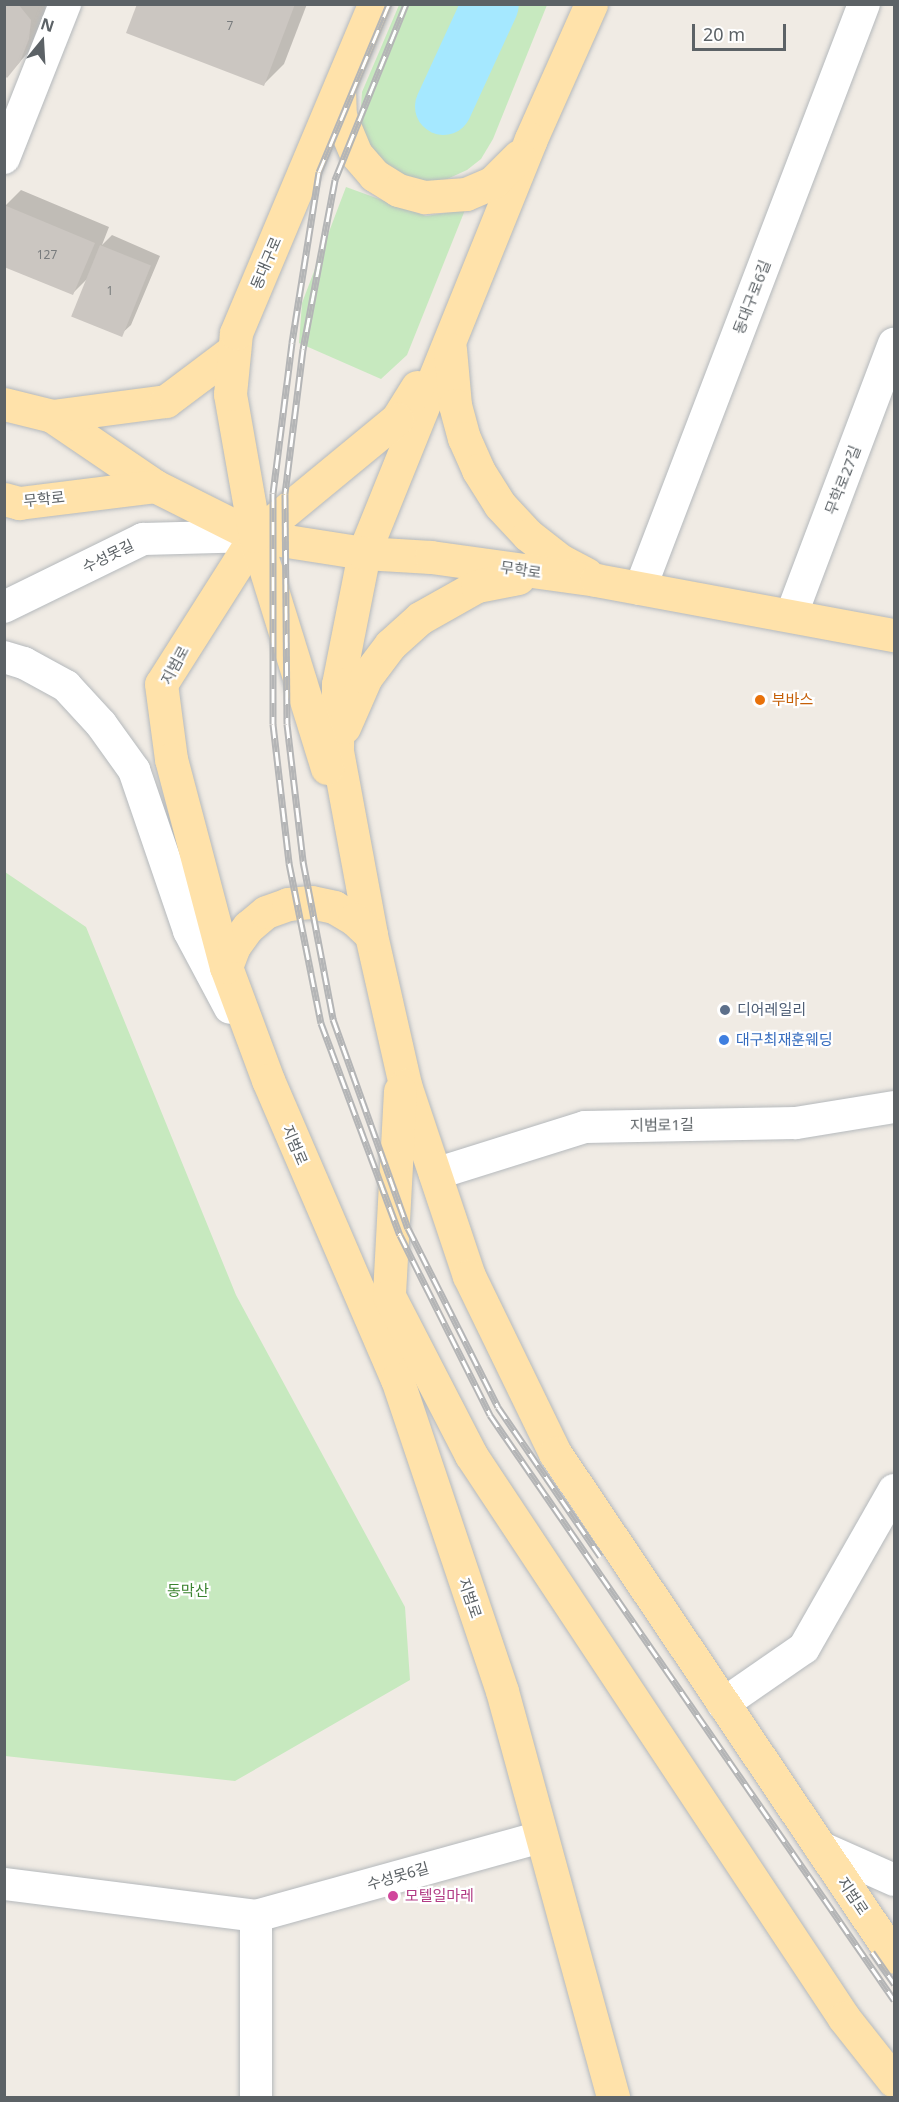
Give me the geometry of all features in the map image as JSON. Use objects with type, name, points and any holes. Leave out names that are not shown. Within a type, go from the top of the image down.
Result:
[{"type":"main road","name":"동대구로","points":[[255,536],[230,394],[236,333],[374,4]]},
{"type":"main road","points":[[255,536],[397,419],[450,335],[531,139],[591,4]]},
{"type":"main road","points":[[339,88],[342,123],[356,154],[386,183],[411,194],[446,198],[480,189],[513,165],[531,139]]},
{"type":"main road","points":[[450,335],[450,370],[455,405],[464,438],[478,470],[500,505],[528,535],[560,560],[596,580]]},
{"type":"main road","name":"지범로","points":[[450,335],[411,441],[364,553],[338,684],[337,751],[371,935],[401,1066],[469,1276],[555,1453],[894,1957]]},
{"type":"main road","points":[[52,416],[166,401],[234,350]]},
{"type":"main road","name":"무학로","points":[[4,404],[52,416],[155,486],[255,536],[364,553],[431,557],[596,580],[894,635]]},
{"type":"main road","name":"무학로","points":[[4,499],[20,503],[155,486]]},
{"type":"main road","name":"지범로","points":[[255,536],[359,869]]},
{"type":"main road","name":"지범로","points":[[255,536],[161,684],[171,759],[226,967],[268,1080],[397,1379],[502,1691],[613,2097]]},
{"type":"main road","points":[[337,751],[348,712],[366,677],[390,645],[420,618],[477,586],[542,573]]},
{"type":"main road","points":[[226,967],[234,946],[248,927],[266,912],[288,904],[311,902],[333,907],[354,918],[371,935]]},
{"type":"main road","points":[[401,1066],[388,1296],[471,1455],[844,2018],[894,2081]]},
{"type":"street","points":[[4,158],[65,4]]},
{"type":"street","name":"동대구로6길","points":[[640,589],[864,4]]},
{"type":"street","name":"무학로27길","points":[[791,616],[894,344]]},
{"type":"street","name":"수성못길","points":[[4,607],[143,539],[255,536]]},
{"type":"street","points":[[4,657],[24,663],[66,686],[101,724],[134,770],[189,931],[268,1080]]},
{"type":"street","name":"지범로1길","points":[[435,1174],[585,1127],[796,1123],[894,1107]]},
{"type":"street","points":[[723,1704],[804,1648],[894,1490]]},
{"type":"street","name":"수성못6길","points":[[4,1884],[256,1916],[541,1837]]},
{"type":"street","points":[[820,1847],[894,1880]]},
{"type":"street","points":[[256,1916],[256,2097]]},
{"type":"green space","points":[[399,5],[547,5],[493,139],[481,159],[467,170],[445,180],[424,182],[401,176],[380,161],[366,143],[360,119],[362,92]]},
{"type":"green space","points":[[346,187],[426,216],[465,210],[407,355],[381,379],[299,343],[302,303]]},
{"type":"green space","name":"동막산","points":[[5,872],[86,927],[236,1295],[405,1607],[410,1680],[235,1781],[5,1756]]},
{"type":"building","points":[[4,4],[18,4],[31,20],[29,39],[20,62],[7,78],[4,75]]},
{"type":"building","points":[[137,4],[295,4],[264,86],[126,33]]},
{"type":"building","points":[[4,205],[95,243],[73,295],[4,267]]},
{"type":"building","points":[[100,245],[151,266],[122,337],[71,316]]},
{"type":"waterway","points":[[443,106],[490,4]]},
{"type":"railway","points":[[389,4],[319,172],[292,343],[273,493],[273,724],[289,863],[321,1023],[400,1235],[490,1415],[894,2000]]},
{"type":"railway","points":[[406,4],[335,180],[303,349],[285,494],[287,724],[303,861],[333,1019],[408,1228],[498,1407],[600,1556]]},
{"type":"railway","points":[[872,1952],[894,1984]]},
{"type":"place","name":"부바스","points":[[760,700]]},
{"type":"place","name":"디어레일리","points":[[725,1010]]},
{"type":"place","name":"대구최재훈웨딩","points":[[724,1040]]},
{"type":"place","name":"모텔일마레","points":[[393,1896]]}]
